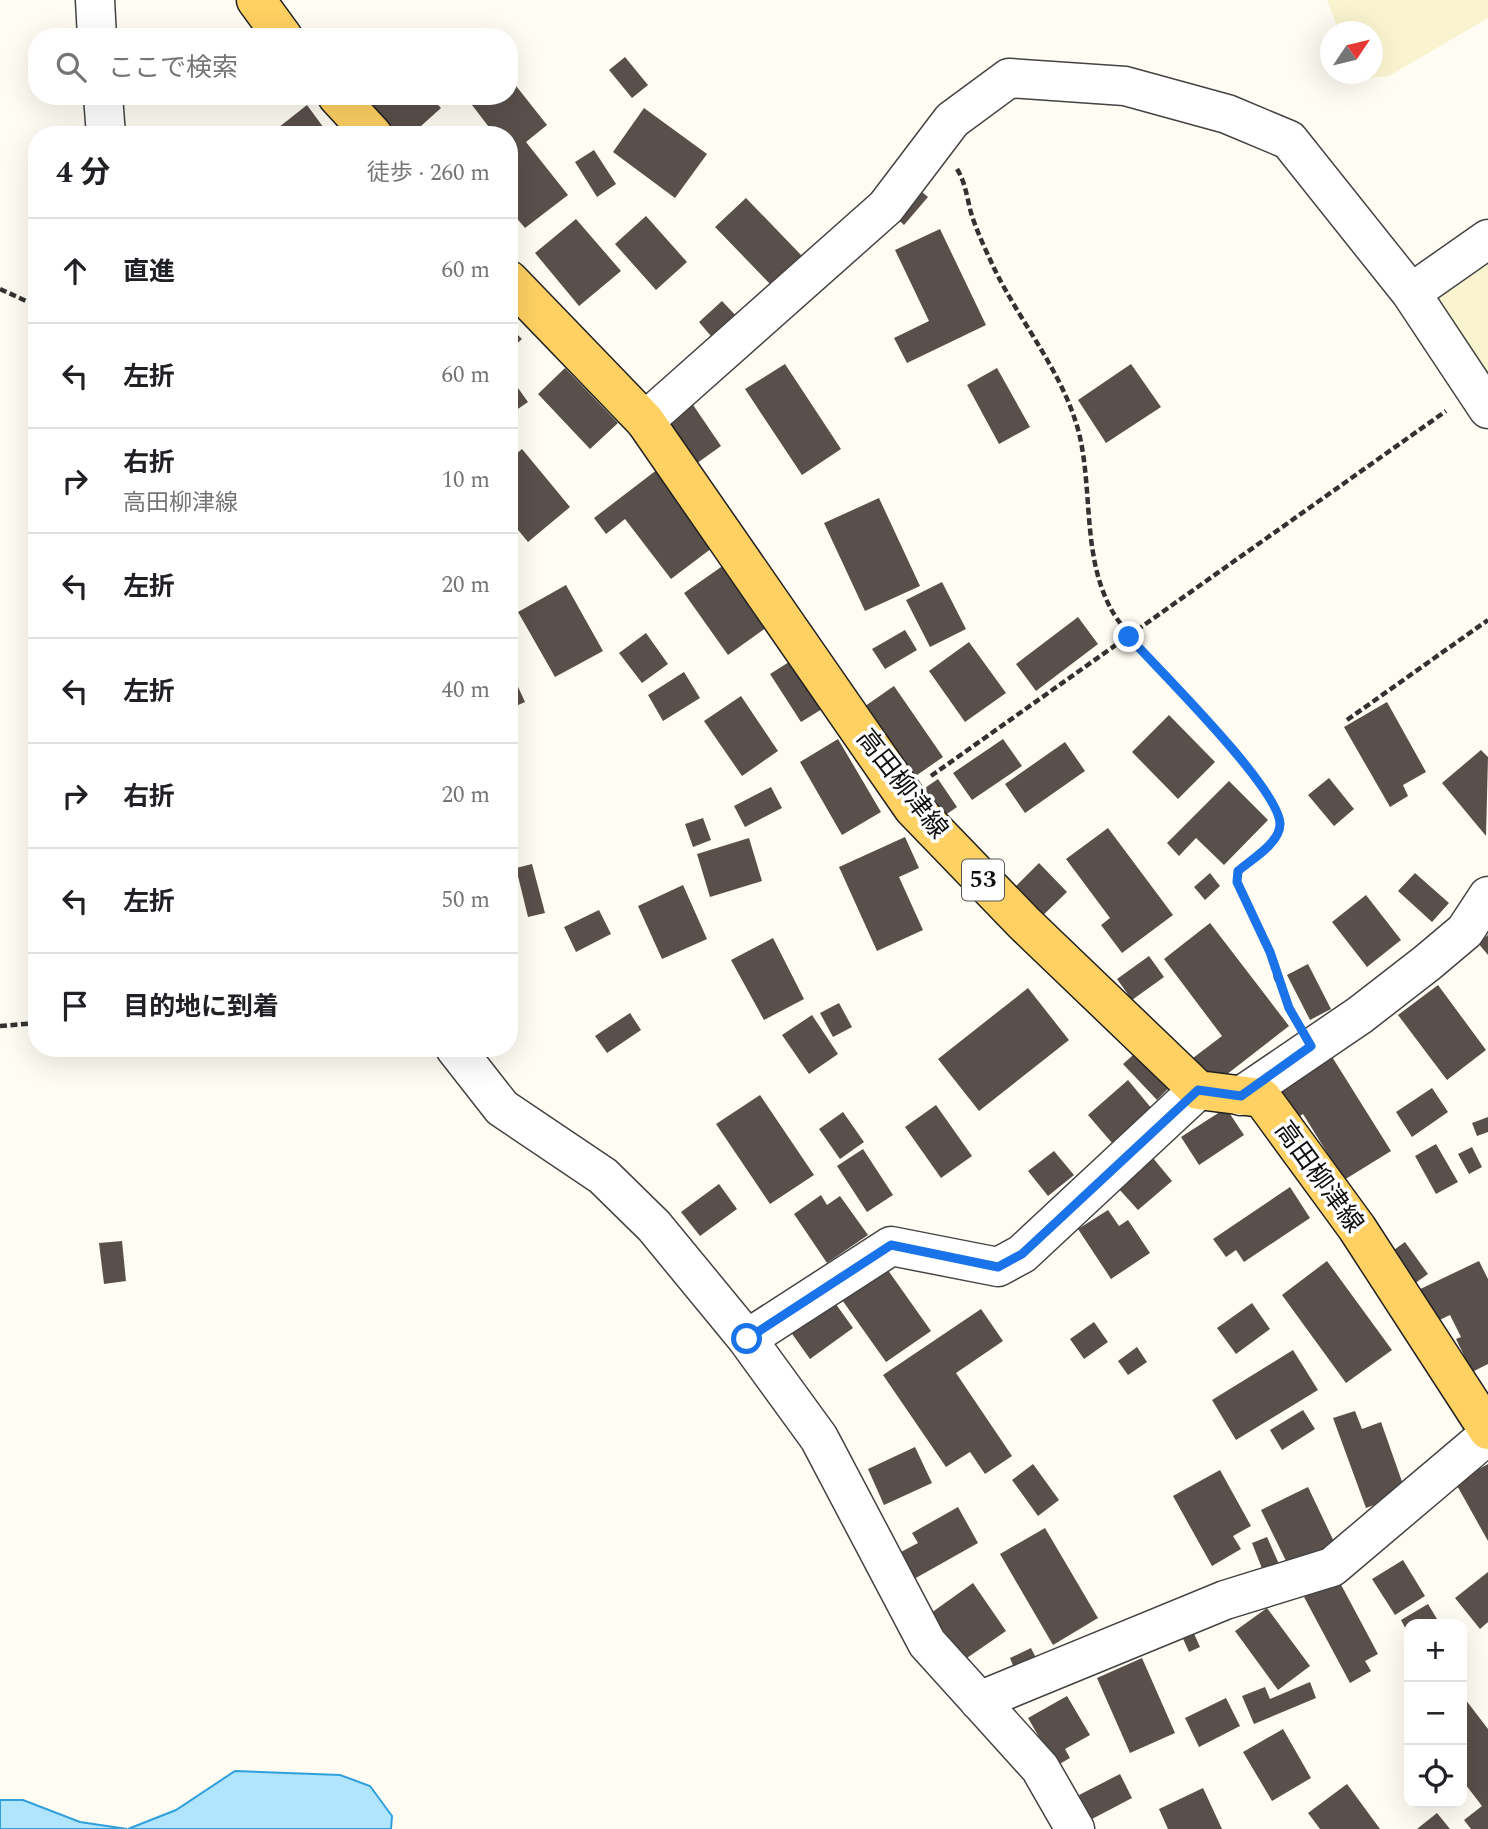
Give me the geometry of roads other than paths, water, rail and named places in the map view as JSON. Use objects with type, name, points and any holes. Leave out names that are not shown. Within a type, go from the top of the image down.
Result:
[{"type":"main road","points":[[256,0],[276,28]]},
{"type":"main road","points":[[345,105],[365,126]]},
{"type":"main road","name":"高田柳津線","points":[[518,289],[645,421],[905,796],[1024,923],[1198,1090],[1262,1098],[1357,1228],[1488,1432]]},
{"type":"street","points":[[95,0],[97,28]]},
{"type":"street","points":[[645,421],[886,206],[952,120],[1009,78],[1125,86],[1227,114],[1289,140],[1411,293],[1482,400]]},
{"type":"street","points":[[104,105],[105,126]]},
{"type":"street","points":[[1411,293],[1488,239]]},
{"type":"street","points":[[1241,1096],[1360,1015],[1427,963],[1465,931],[1488,896]]},
{"type":"street","points":[[462,1057],[502,1108],[603,1176],[653,1226],[747,1339],[819,1438],[926,1643],[1040,1768],[1074,1829]]},
{"type":"street","points":[[747,1339],[891,1245],[998,1267],[1022,1254],[1198,1090]]},
{"type":"street","points":[[979,1701],[1225,1600],[1332,1567],[1488,1432]]},
{"type":"water","points":[[235,1771],[340,1775],[370,1786],[392,1816],[391,1829],[128,1829],[176,1810]]},
{"type":"water","points":[[0,1800],[23,1800],[80,1822],[127,1829],[0,1829]]}]
